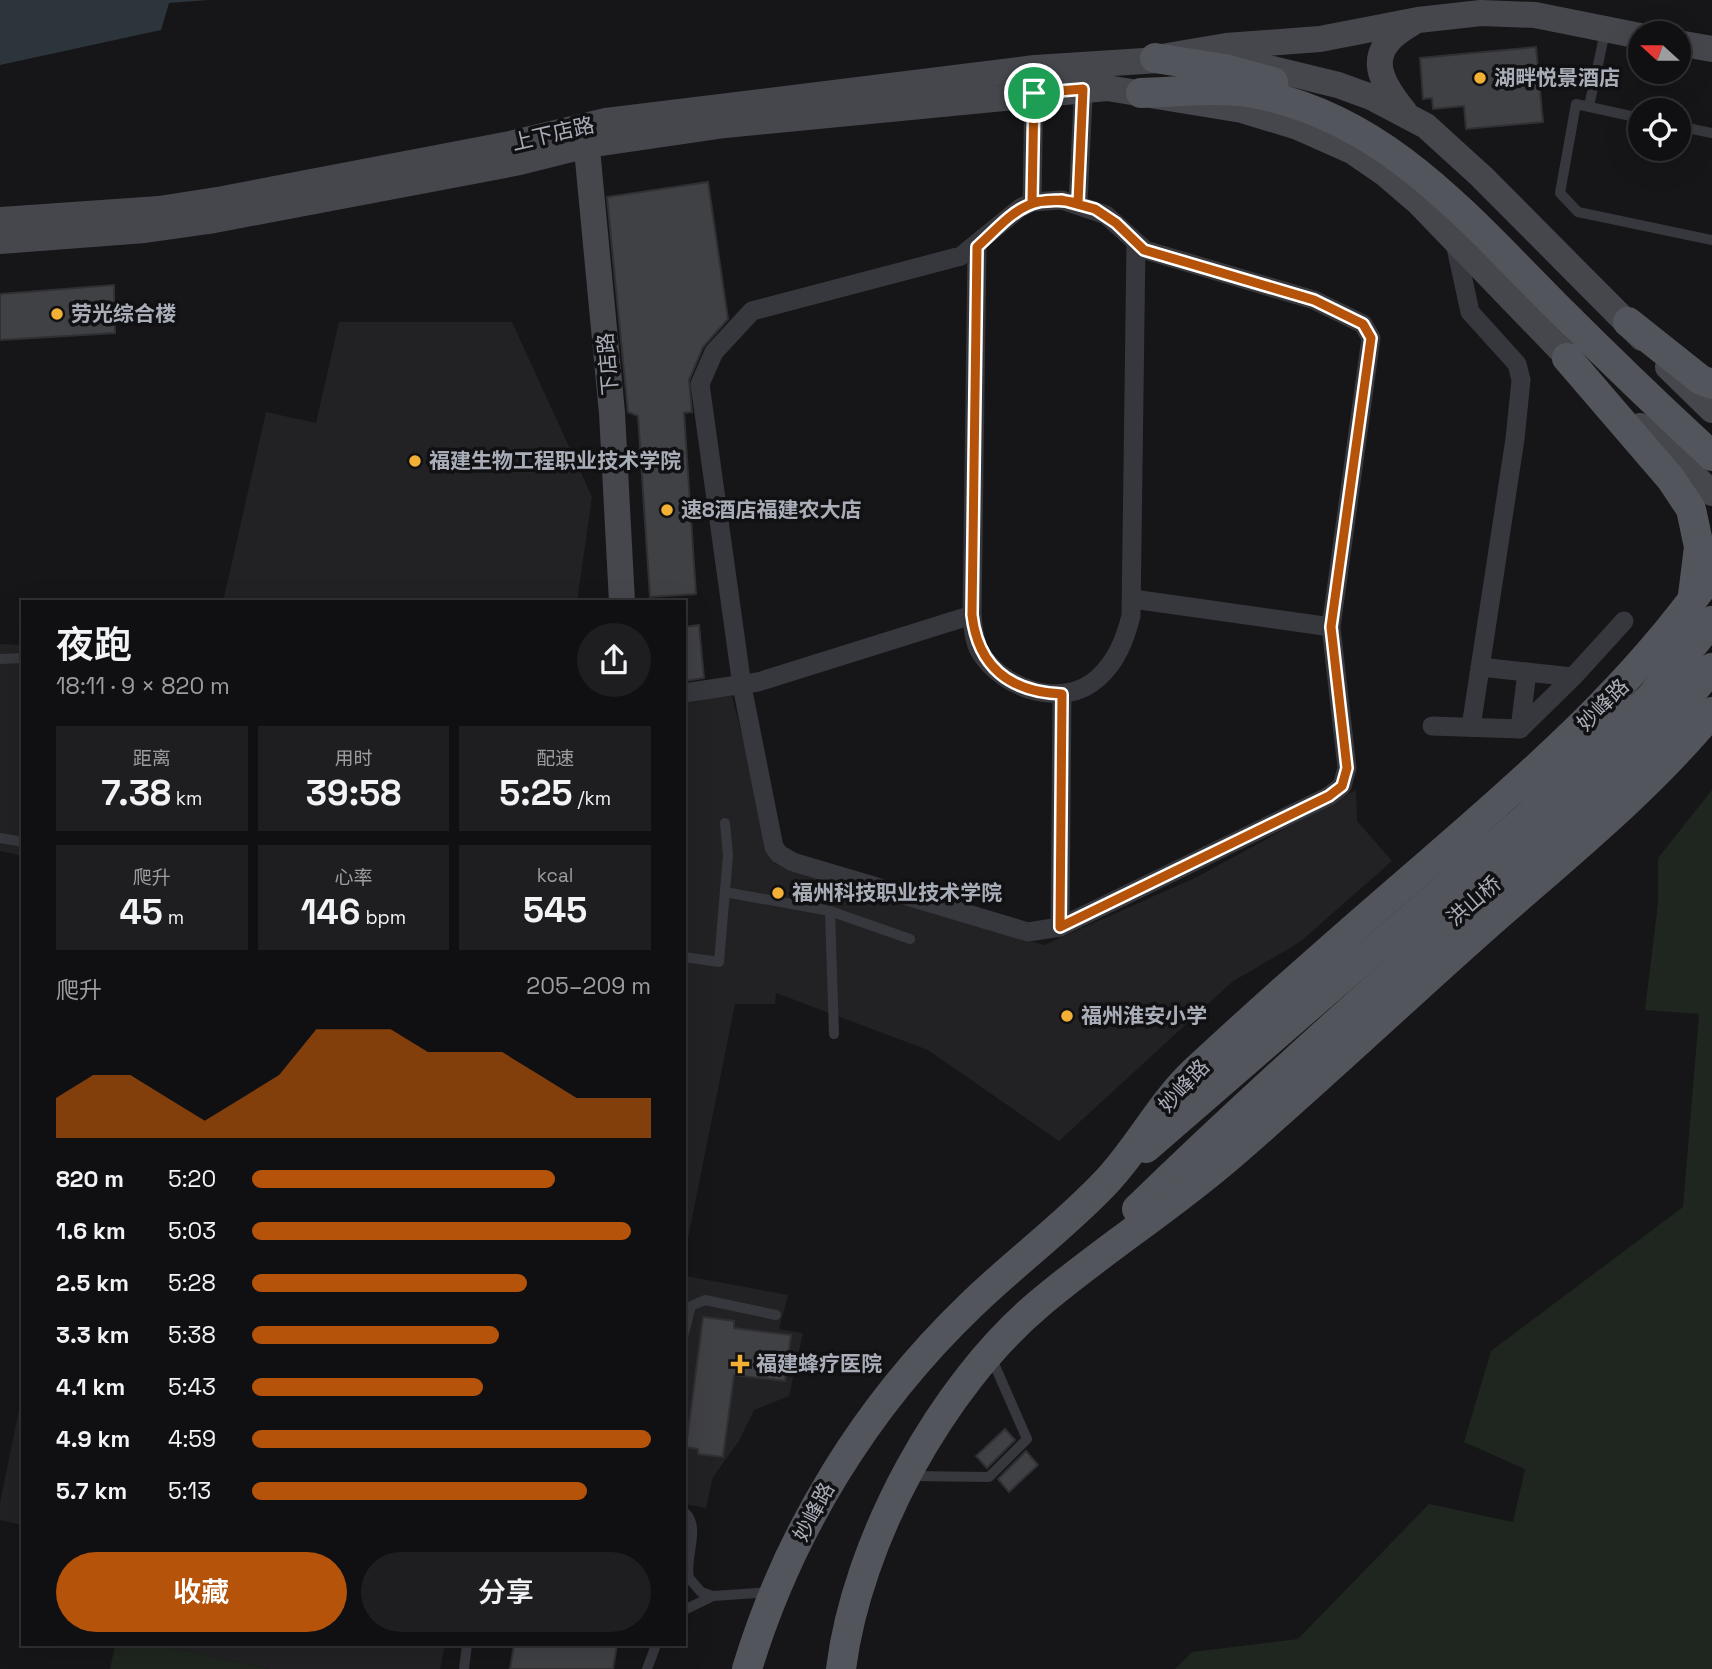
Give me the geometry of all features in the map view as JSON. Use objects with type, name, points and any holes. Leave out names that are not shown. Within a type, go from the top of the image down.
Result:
[{"type":"main road","points":[[1096,75],[1155,58],[1226,46],[1320,38],[1418,20],[1512,13],[1535,15],[1628,34]]},
{"type":"main road","points":[[1407,115],[1384,85],[1379,62],[1386,42],[1418,20]]},
{"type":"main road","points":[[1691,45],[1712,49]]},
{"type":"main road","points":[[1155,58],[1224,59],[1258,64],[1338,85],[1407,115],[1444,141],[1628,322],[1664,363],[1712,410]]},
{"type":"main road","points":[[1155,58],[1225,68],[1293,87],[1346,110],[1382,130],[1466,200],[1653,388],[1712,442]]},
{"type":"main road","points":[[1096,75],[1141,93],[1242,110],[1298,127],[1352,151],[1399,185],[1567,358],[1712,494]]},
{"type":"main road","name":"上下店路","points":[[0,220],[159,209],[510,144],[800,115],[1034,81],[1096,75]]},
{"type":"main road","points":[[1141,93],[1250,92],[1313,111],[1376,140],[1435,185],[1613,363],[1712,456]]},
{"type":"main road","name":"上下店路","points":[[0,242],[145,230],[221,219],[520,162],[586,136]]},
{"type":"main road","name":"下店路","points":[[586,136],[612,413],[622,600]]},
{"type":"main road","points":[[1628,322],[1701,380],[1712,384]]},
{"type":"main road","points":[[1108,1180],[1526,818],[1651,697],[1702,611],[1699,547],[1691,509],[1671,479],[1567,358]]},
{"type":"main road","name":"妙峰路","points":[[747,1669],[775,1591],[827,1485],[877,1411],[969,1307],[1108,1180],[1161,1109],[1194,1072],[1547,759],[1702,611],[1712,573]]},
{"type":"main road","name":"洪山桥","points":[[1038,1304],[1225,1124],[1581,805],[1670,718],[1712,667]]},
{"type":"main road","points":[[841,1669],[859,1591],[881,1530],[906,1476],[936,1423],[990,1355],[1038,1304],[1239,1148],[1611,817],[1712,712]]},
{"type":"street","points":[[1078,203],[1096,75]]},
{"type":"street","points":[[1032,202],[1034,81]]},
{"type":"street","points":[[1062,200],[1078,203],[1106,215],[1136,243],[1156,254],[1294,293],[1353,318],[1369,331],[1370,345],[1331,627],[1347,768],[1342,786],[1329,796],[1060,927],[1028,932],[793,862],[779,854],[772,838],[742,686],[700,384],[707,363],[735,333],[742,318],[761,307],[961,257],[977,247],[1020,208],[1032,202],[1062,200]]},
{"type":"street","points":[[977,247],[972,615],[979,650],[990,665],[1024,687],[1062,694],[1097,679],[1109,666],[1126,636],[1133,599],[1136,243]]},
{"type":"street","points":[[1455,243],[1470,312],[1517,364],[1521,380],[1515,439],[1471,727]]},
{"type":"street","points":[[1133,599],[1331,627]]},
{"type":"street","points":[[686,693],[742,686],[972,615]]},
{"type":"street","points":[[1432,726],[1520,729],[1573,677],[1624,621]]},
{"type":"street","points":[[1480,667],[1573,677]]},
{"type":"street","points":[[1520,729],[1527,672]]},
{"type":"street","points":[[1060,927],[1062,694]]},
{"type":"lane","points":[[1589,106],[1605,30]]},
{"type":"lane","points":[[1628,115],[1576,104],[1559,194],[1578,212],[1712,240]]},
{"type":"lane","points":[[1691,129],[1712,134]]},
{"type":"lane","points":[[0,659],[21,658]]},
{"type":"lane","points":[[686,957],[719,962],[728,855],[725,823]]},
{"type":"lane","points":[[0,838],[21,842]]},
{"type":"lane","points":[[725,892],[830,911],[910,939]]},
{"type":"lane","points":[[830,911],[834,1034]]},
{"type":"lane","points":[[686,1325],[691,1306],[705,1300],[776,1315]]},
{"type":"lane","points":[[906,1476],[989,1477],[1027,1439],[990,1355]]},
{"type":"lane","points":[[686,1513],[693,1529],[688,1553],[689,1578],[701,1592],[713,1596]]},
{"type":"lane","points":[[686,1609],[713,1596],[775,1591]]},
{"type":"lane","points":[[464,1669],[467,1646]]},
{"type":"lane","points":[[647,1669],[654,1647]]},
{"type":"shaded area","points":[[0,0],[208,0],[169,3],[161,30],[0,65]]},
{"type":"shaded area","name":"福建生物工程职业技术学院","points":[[339,322],[512,322],[592,497],[577,600],[223,600],[266,412],[316,423]]},
{"type":"shaded area","points":[[0,644],[21,645],[21,856],[0,851]]},
{"type":"shaded area","points":[[732,696],[775,864],[1044,945],[1197,877],[1356,790],[1357,821],[1392,861],[1300,942],[1232,982],[1059,1141],[928,1050],[776,993],[775,1004],[735,1004],[686,1248],[686,701]]},
{"type":"shaded area","points":[[1712,790],[1712,1669],[1175,1669],[1192,1652],[1298,1639],[1429,1504],[1513,1522],[1525,1469],[1464,1442],[1491,1351],[1683,1207],[1699,1014],[1645,1010],[1658,903],[1658,858]]},
{"type":"shaded area","name":"福建蜂疗医院","points":[[686,1276],[788,1295],[779,1329],[803,1333],[789,1396],[754,1410],[739,1441],[713,1477],[706,1508],[686,1504]]},
{"type":"shaded area","points":[[21,1400],[21,1525],[0,1520],[0,1503]]},
{"type":"shaded area","points":[[115,1646],[164,1646],[269,1669],[110,1669]]},
{"type":"shaded area","points":[[164,1646],[445,1646],[440,1669],[269,1669]]},
{"type":"building","name":"湖畔悦景酒店","points":[[1536,47],[1543,122],[1466,129],[1464,106],[1433,109],[1432,98],[1423,99],[1420,58]]},
{"type":"building","points":[[708,182],[728,319],[703,347],[689,380],[692,412],[684,413],[696,594],[650,597],[638,416],[628,412],[607,197]]},
{"type":"building","name":"劳光综合楼","points":[[114,285],[115,333],[0,340],[0,294]]},
{"type":"building","points":[[699,625],[704,678],[686,681],[686,627]]},
{"type":"building","points":[[703,1317],[734,1321],[734,1328],[791,1335],[785,1381],[734,1375],[723,1457],[698,1454],[698,1449],[686,1447]]},
{"type":"building","points":[[1005,1429],[1015,1440],[987,1468],[976,1456]]},
{"type":"building","points":[[1026,1451],[1038,1465],[1009,1492],[998,1479]]},
{"type":"building","points":[[514,1646],[617,1646],[613,1669],[510,1669]]},
{"type":"place","name":"湖畔悦景酒店","points":[[1480,78]]},
{"type":"place","name":"劳光综合楼","points":[[57,314]]},
{"type":"place","name":"福建生物工程职业技术学院","points":[[415,461]]},
{"type":"place","name":"速8酒店福建农大店","points":[[667,510]]},
{"type":"place","name":"福州科技职业技术学院","points":[[778,893]]},
{"type":"place","name":"福州淮安小学","points":[[1067,1016]]},
{"type":"place","name":"福建蜂疗医院","points":[[740,1364]]},
{"type":"route","points":[[1034,93],[1032,202],[1062,200],[1095,209],[1116,223],[1144,250],[1314,300],[1363,324],[1371,338],[1332,611],[1331,627],[1347,768],[1342,786],[1329,796],[1060,927],[1062,694],[1045,694],[1024,687],[1006,678],[990,665],[979,650],[972,615],[977,247],[1005,219],[1032,202],[1047,200],[1062,200],[1078,203],[1083,89],[1034,93]]}]
